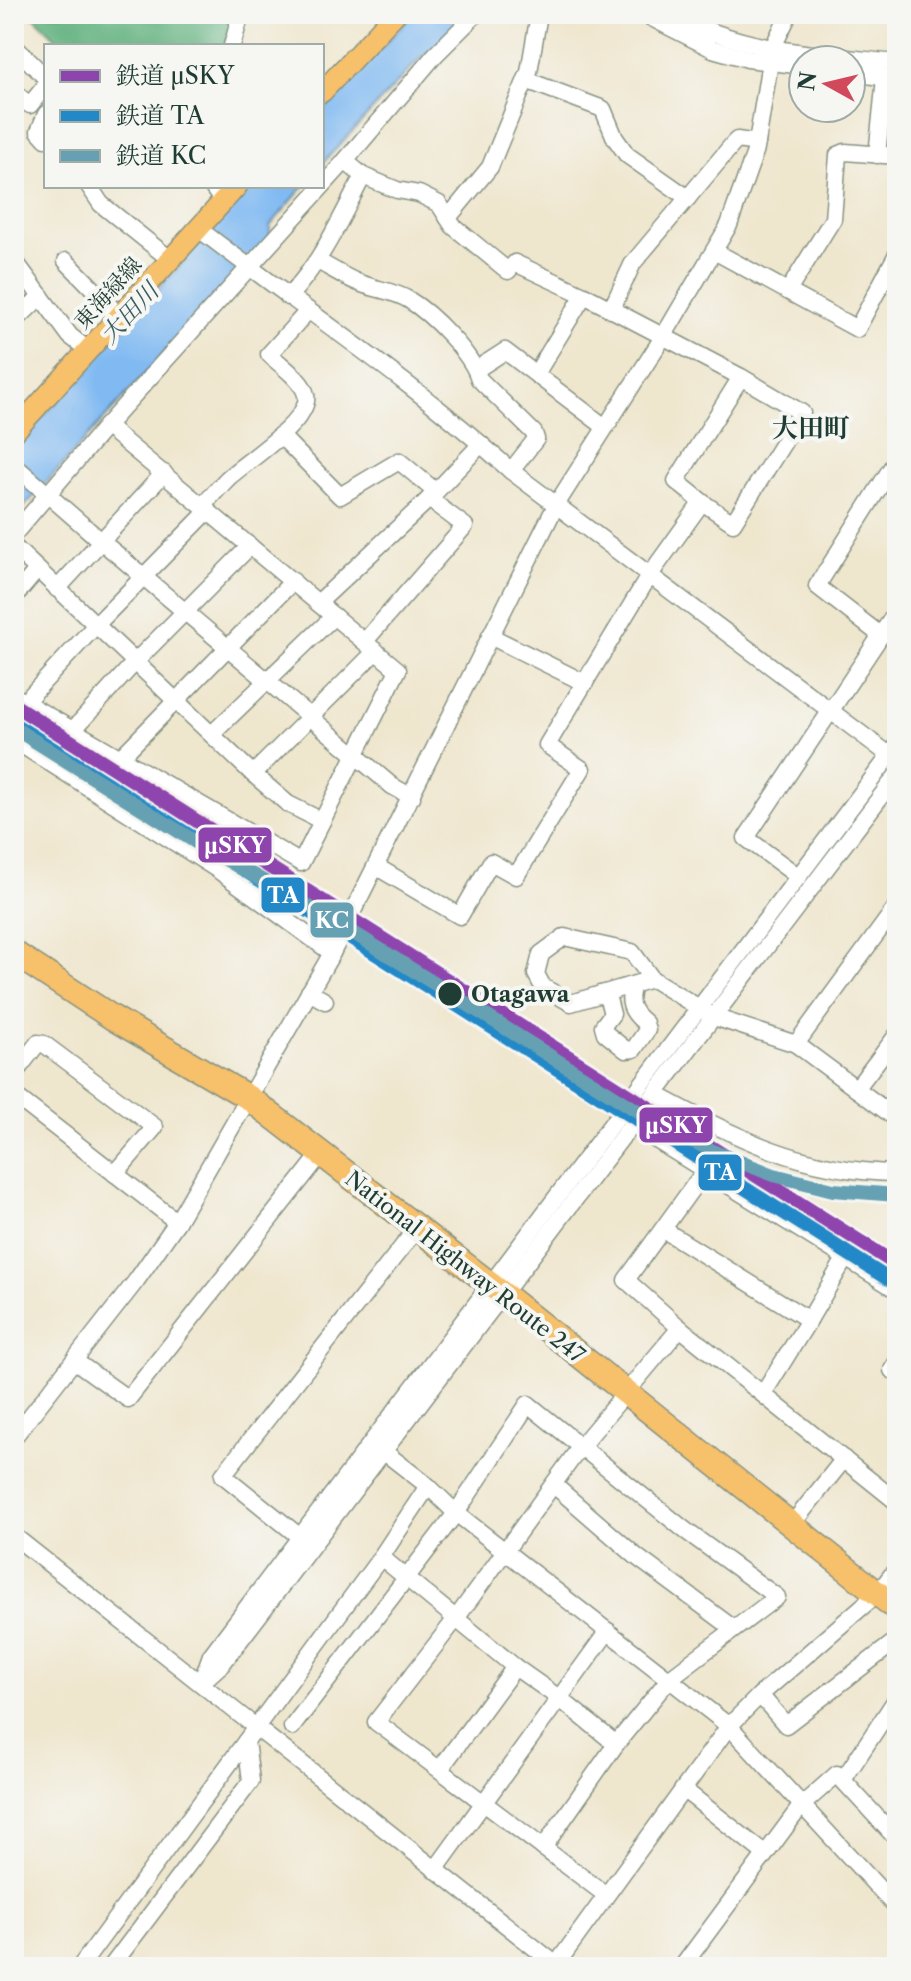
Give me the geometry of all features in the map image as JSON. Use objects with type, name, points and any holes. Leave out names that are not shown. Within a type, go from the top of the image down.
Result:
[{"type":"highway","name":"National Highway Route 247","points":[[16,958],[249,1098],[793,1523],[888,1601]]},
{"type":"main road","points":[[324,90],[395,14]]},
{"type":"main road","name":"東海緑線","points":[[14,432],[201,231],[217,194]]},
{"type":"street","points":[[233,44],[241,14]]},
{"type":"street","points":[[324,184],[435,55],[476,14]]},
{"type":"street","points":[[448,218],[490,167],[526,80],[539,14]]},
{"type":"street","points":[[644,14],[713,49],[897,63]]},
{"type":"street","points":[[673,14],[787,60]]},
{"type":"street","points":[[14,1437],[75,1361],[177,1222],[332,953],[556,505],[663,337],[729,225],[757,143],[771,55],[789,14]]},
{"type":"street","points":[[14,46],[44,76]]},
{"type":"street","points":[[867,75],[891,78],[877,155]]},
{"type":"street","points":[[526,80],[603,109],[615,138],[627,155],[688,198]]},
{"type":"street","points":[[14,93],[30,105],[44,88]]},
{"type":"street","points":[[44,119],[39,131],[44,137]]},
{"type":"street","points":[[611,310],[633,263],[737,140],[757,143]]},
{"type":"street","points":[[788,291],[833,219],[838,155],[842,152],[897,156]]},
{"type":"street","points":[[345,161],[363,176],[397,190],[419,194],[439,204],[453,226],[508,271],[515,263],[584,295],[741,377],[802,413],[733,523],[676,481],[741,377]]},
{"type":"street","points":[[288,297],[317,261],[363,176]]},
{"type":"street","points":[[90,188],[101,204],[171,260]]},
{"type":"street","points":[[14,534],[44,492],[320,188]]},
{"type":"street","points":[[201,231],[649,576],[830,711],[894,754],[799,877],[632,1125],[300,1537],[211,1655],[201,1683]]},
{"type":"street","points":[[714,251],[857,329],[897,254]]},
{"type":"street","points":[[14,260],[70,336],[88,350]]},
{"type":"street","points":[[66,261],[110,306],[116,320]]},
{"type":"street","points":[[317,261],[362,285],[384,288],[410,301],[450,335],[477,369],[479,379],[534,433],[536,439],[511,471]]},
{"type":"street","points":[[536,374],[584,295]]},
{"type":"street","points":[[14,322],[41,296]]},
{"type":"street","points":[[106,426],[164,473],[205,508],[250,546],[293,581],[318,603],[371,646],[398,670],[301,863],[19,699],[144,577],[205,508],[228,478],[302,414],[308,399],[304,389],[269,354],[307,312]]},
{"type":"street","points":[[477,369],[505,351],[605,427]]},
{"type":"street","points":[[253,774],[311,718],[465,526],[399,461],[340,496],[280,435]]},
{"type":"street","points":[[318,603],[481,444]]},
{"type":"street","points":[[879,634],[817,586],[897,459]]},
{"type":"street","points":[[14,465],[392,786],[412,797]]},
{"type":"street","points":[[57,589],[164,473]]},
{"type":"street","points":[[377,867],[460,916],[491,862],[516,876],[582,769],[547,745],[649,576],[702,502]]},
{"type":"street","points":[[72,731],[185,610],[250,546]]},
{"type":"street","points":[[14,547],[253,774],[288,804],[322,821]]},
{"type":"street","points":[[14,597],[37,570]]},
{"type":"street","points":[[120,758],[293,581]]},
{"type":"street","points":[[799,877],[746,838],[897,611]]},
{"type":"street","points":[[212,734],[334,616]]},
{"type":"street","points":[[490,636],[585,683]]},
{"type":"street","points":[[14,740],[218,870],[332,953]]},
{"type":"street","points":[[201,1683],[222,1664],[383,1451],[497,1290],[706,1013],[897,775]]},
{"type":"street","points":[[796,1044],[897,906]]},
{"type":"street","points":[[652,979],[571,1003],[543,987],[536,974],[541,954],[564,937],[632,952],[652,979],[706,1013],[796,1044],[897,1119]]},
{"type":"street","points":[[632,1009],[612,1014],[603,1026],[605,1033],[626,1050],[634,1049],[647,1030],[645,1023],[632,1009],[629,996],[633,985]]},
{"type":"street","points":[[309,992],[325,1001]]},
{"type":"street","points":[[600,994],[608,999],[612,1014]]},
{"type":"street","points":[[856,1089],[897,1035]]},
{"type":"street","points":[[14,1074],[38,1043],[44,1044],[155,1127],[115,1174]]},
{"type":"street","points":[[655,1094],[757,1146],[808,1163],[864,1173],[897,1173]]},
{"type":"street","points":[[14,1095],[177,1222]]},
{"type":"street","points":[[632,1125],[897,1290]]},
{"type":"street","points":[[75,1361],[128,1399],[321,1154]]},
{"type":"street","points":[[706,1169],[626,1280],[680,1328],[897,1502]]},
{"type":"street","points":[[300,1537],[223,1475],[417,1228]]},
{"type":"street","points":[[664,1230],[809,1320]]},
{"type":"street","points":[[763,1394],[846,1257]]},
{"type":"street","points":[[606,1895],[376,1722],[455,1620],[581,1446],[680,1328]]},
{"type":"street","points":[[897,1362],[892,1370],[897,1372]]},
{"type":"street","points":[[292,1727],[456,1513],[528,1404],[686,1531],[777,1597],[670,1678],[616,1744],[543,1848]]},
{"type":"street","points":[[383,1451],[428,1486],[456,1513],[729,1726],[897,1908]]},
{"type":"street","points":[[793,1523],[844,1459]]},
{"type":"street","points":[[554,1485],[637,1557],[734,1629]]},
{"type":"street","points":[[80,1967],[381,1557],[428,1486]]},
{"type":"street","points":[[14,1536],[201,1683],[250,1734],[435,1870],[557,1966],[729,1726],[760,1695],[888,1601],[897,1568]]},
{"type":"street","points":[[381,1557],[455,1620],[616,1744]]},
{"type":"street","points":[[435,1870],[608,1631]]},
{"type":"street","points":[[760,1695],[786,1725],[897,1640]]},
{"type":"street","points":[[440,1769],[515,1667]]},
{"type":"street","points":[[843,1780],[894,1708]]},
{"type":"street","points":[[111,1967],[251,1781],[250,1734]]},
{"type":"street","points":[[682,1967],[801,1806],[837,1774],[897,1839]]},
{"type":"street","points":[[683,1789],[764,1853]]},
{"type":"green space","points":[[31,14],[234,14],[226,44],[58,44]]},
{"type":"water","points":[[413,14],[469,14],[431,54],[425,53],[324,162],[324,109]]},
{"type":"water","points":[[250,188],[302,188],[270,226],[270,237],[14,518],[14,449]]},
{"type":"rail line","name":"μSKY","points":[[14,705],[897,1265]]},
{"type":"rail line","name":"TA","points":[[14,724],[888,1279]]},
{"type":"rail line","name":"KC","points":[[14,728],[202,846],[341,925],[660,1125],[717,1153],[774,1175],[833,1190],[897,1195]]},
{"type":"place","name":"Otagawa","points":[[450,994]]},
{"type":"district","name":"大田町","points":[[811,428]]},
{"type":"water label","name":"大田川","points":[[129,313]]}]
